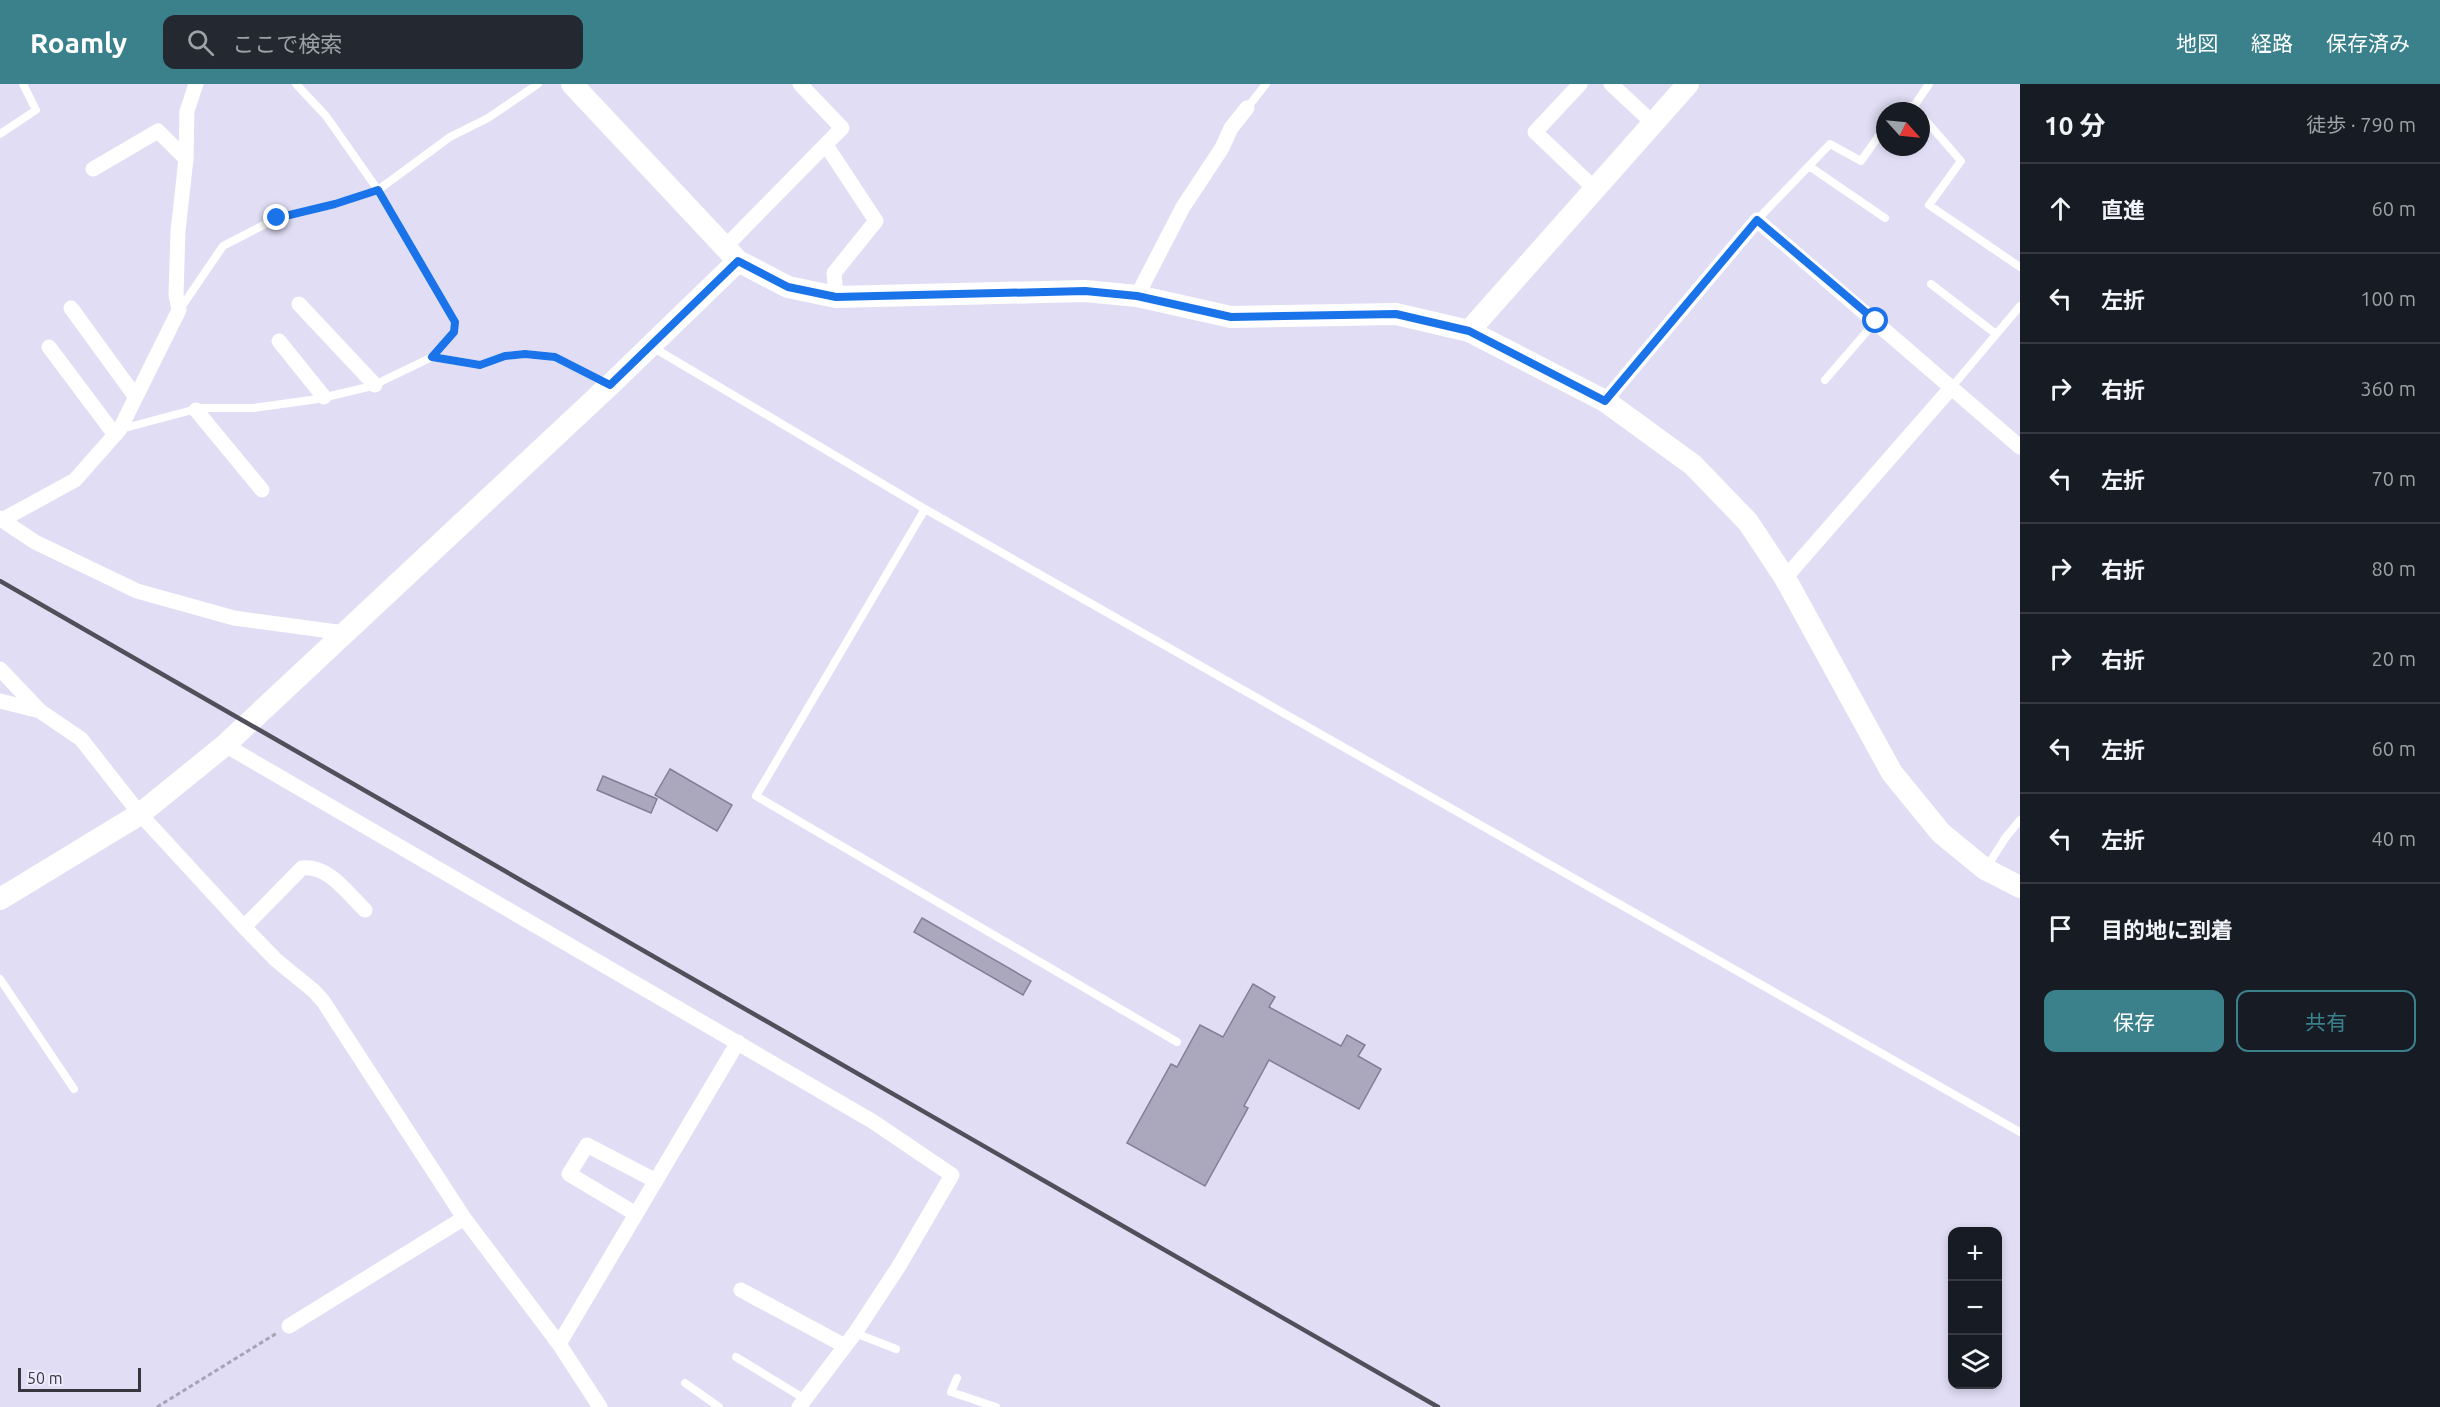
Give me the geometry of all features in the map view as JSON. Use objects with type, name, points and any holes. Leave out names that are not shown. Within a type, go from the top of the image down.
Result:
[{"type":"street","points":[[196,84],[188,111],[186,159],[178,231],[176,295],[179,310],[117,432],[75,480],[1,519],[35,542],[137,591],[234,618],[345,633]]},
{"type":"street","points":[[572,84],[731,255],[788,287],[836,297],[1085,291],[1137,296],[1231,317],[1396,314],[1469,331],[1605,401],[1693,465],[1748,522],[1785,578],[1892,773],[1941,833],[1985,869],[2020,887]]},
{"type":"street","points":[[0,899],[140,814],[225,745],[650,345],[842,128],[800,84]]},
{"type":"street","points":[[1580,84],[1535,132],[1594,189]]},
{"type":"street","points":[[1611,84],[1653,123]]},
{"type":"street","points":[[1469,331],[1688,84]]},
{"type":"street","points":[[1137,296],[1183,207],[1222,148],[1231,128],[1247,108]]},
{"type":"street","points":[[93,169],[158,131],[186,159]]},
{"type":"street","points":[[826,145],[876,221],[834,273],[836,297]]},
{"type":"street","points":[[1605,401],[1757,220],[2020,447]]},
{"type":"street","points":[[299,304],[375,385]]},
{"type":"street","points":[[71,308],[135,396]]},
{"type":"street","points":[[279,341],[324,397]]},
{"type":"street","points":[[49,347],[117,432]]},
{"type":"street","points":[[1785,578],[1951,388]]},
{"type":"street","points":[[196,410],[262,490]]},
{"type":"street","points":[[0,669],[40,711],[81,739],[140,814],[244,927],[276,960],[323,1001],[464,1218],[559,1344],[600,1407]]},
{"type":"street","points":[[0,701],[40,711]]},
{"type":"street","points":[[225,745],[872,1121],[952,1175],[899,1266],[855,1333],[802,1403]]},
{"type":"street","points":[[244,927],[302,868],[314,867],[326,872],[365,910]]},
{"type":"street","points":[[559,1344],[738,1042]]},
{"type":"street","points":[[636,1214],[569,1174],[587,1145],[656,1181]]},
{"type":"street","points":[[289,1326],[464,1218]]},
{"type":"street","points":[[741,1290],[845,1346]]},
{"type":"lane","points":[[0,134],[36,110],[22,84]]},
{"type":"lane","points":[[117,432],[196,410],[253,408],[324,397],[375,385],[432,357],[454,332],[455,322],[378,190],[326,116],[296,84]]},
{"type":"lane","points":[[179,310],[223,246],[277,218],[335,204],[378,190],[450,137],[488,118],[538,84]]},
{"type":"lane","points":[[1247,108],[1266,84]]},
{"type":"lane","points":[[1920,102],[1929,84]]},
{"type":"lane","points":[[1930,125],[1961,161],[1929,205],[2020,267]]},
{"type":"lane","points":[[1757,220],[1830,144],[1861,161],[1876,140]]},
{"type":"lane","points":[[1809,166],[1885,218]]},
{"type":"lane","points":[[1930,284],[1996,334]]},
{"type":"lane","points":[[1951,388],[2019,310]]},
{"type":"lane","points":[[1826,380],[1876,321]]},
{"type":"lane","points":[[650,345],[925,509],[2020,1132]]},
{"type":"lane","points":[[432,357],[480,365],[505,356],[525,354],[555,357],[610,385]]},
{"type":"lane","points":[[925,509],[756,796],[1177,1042]]},
{"type":"lane","points":[[1985,869],[2020,820]]},
{"type":"lane","points":[[0,979],[74,1089]]},
{"type":"lane","points":[[855,1333],[896,1349]]},
{"type":"lane","points":[[736,1357],[802,1403]]},
{"type":"lane","points":[[957,1378],[951,1392],[996,1407]]},
{"type":"lane","points":[[685,1383],[719,1407]]},
{"type":"path","points":[[157,1407],[289,1326]]},
{"type":"building","points":[[670,769],[732,805],[717,831],[655,795]]},
{"type":"building","points":[[603,776],[657,799],[651,813],[597,790]]},
{"type":"building","points":[[922,918],[1031,981],[1023,995],[914,932]]},
{"type":"building","points":[[1253,984],[1275,997],[1269,1007],[1341,1046],[1347,1035],[1365,1045],[1358,1056],[1381,1069],[1359,1109],[1269,1060],[1244,1106],[1248,1108],[1205,1186],[1127,1143],[1171,1064],[1177,1067],[1200,1025],[1223,1037]]},
{"type":"railway","points":[[0,581],[1438,1407]]},
{"type":"route","points":[[277,218],[335,204],[378,190],[455,322],[454,332],[432,357],[480,365],[505,356],[525,354],[555,357],[610,385],[738,261],[788,287],[836,297],[1085,291],[1137,296],[1231,317],[1396,314],[1469,331],[1605,401],[1757,220],[1876,321]]}]
